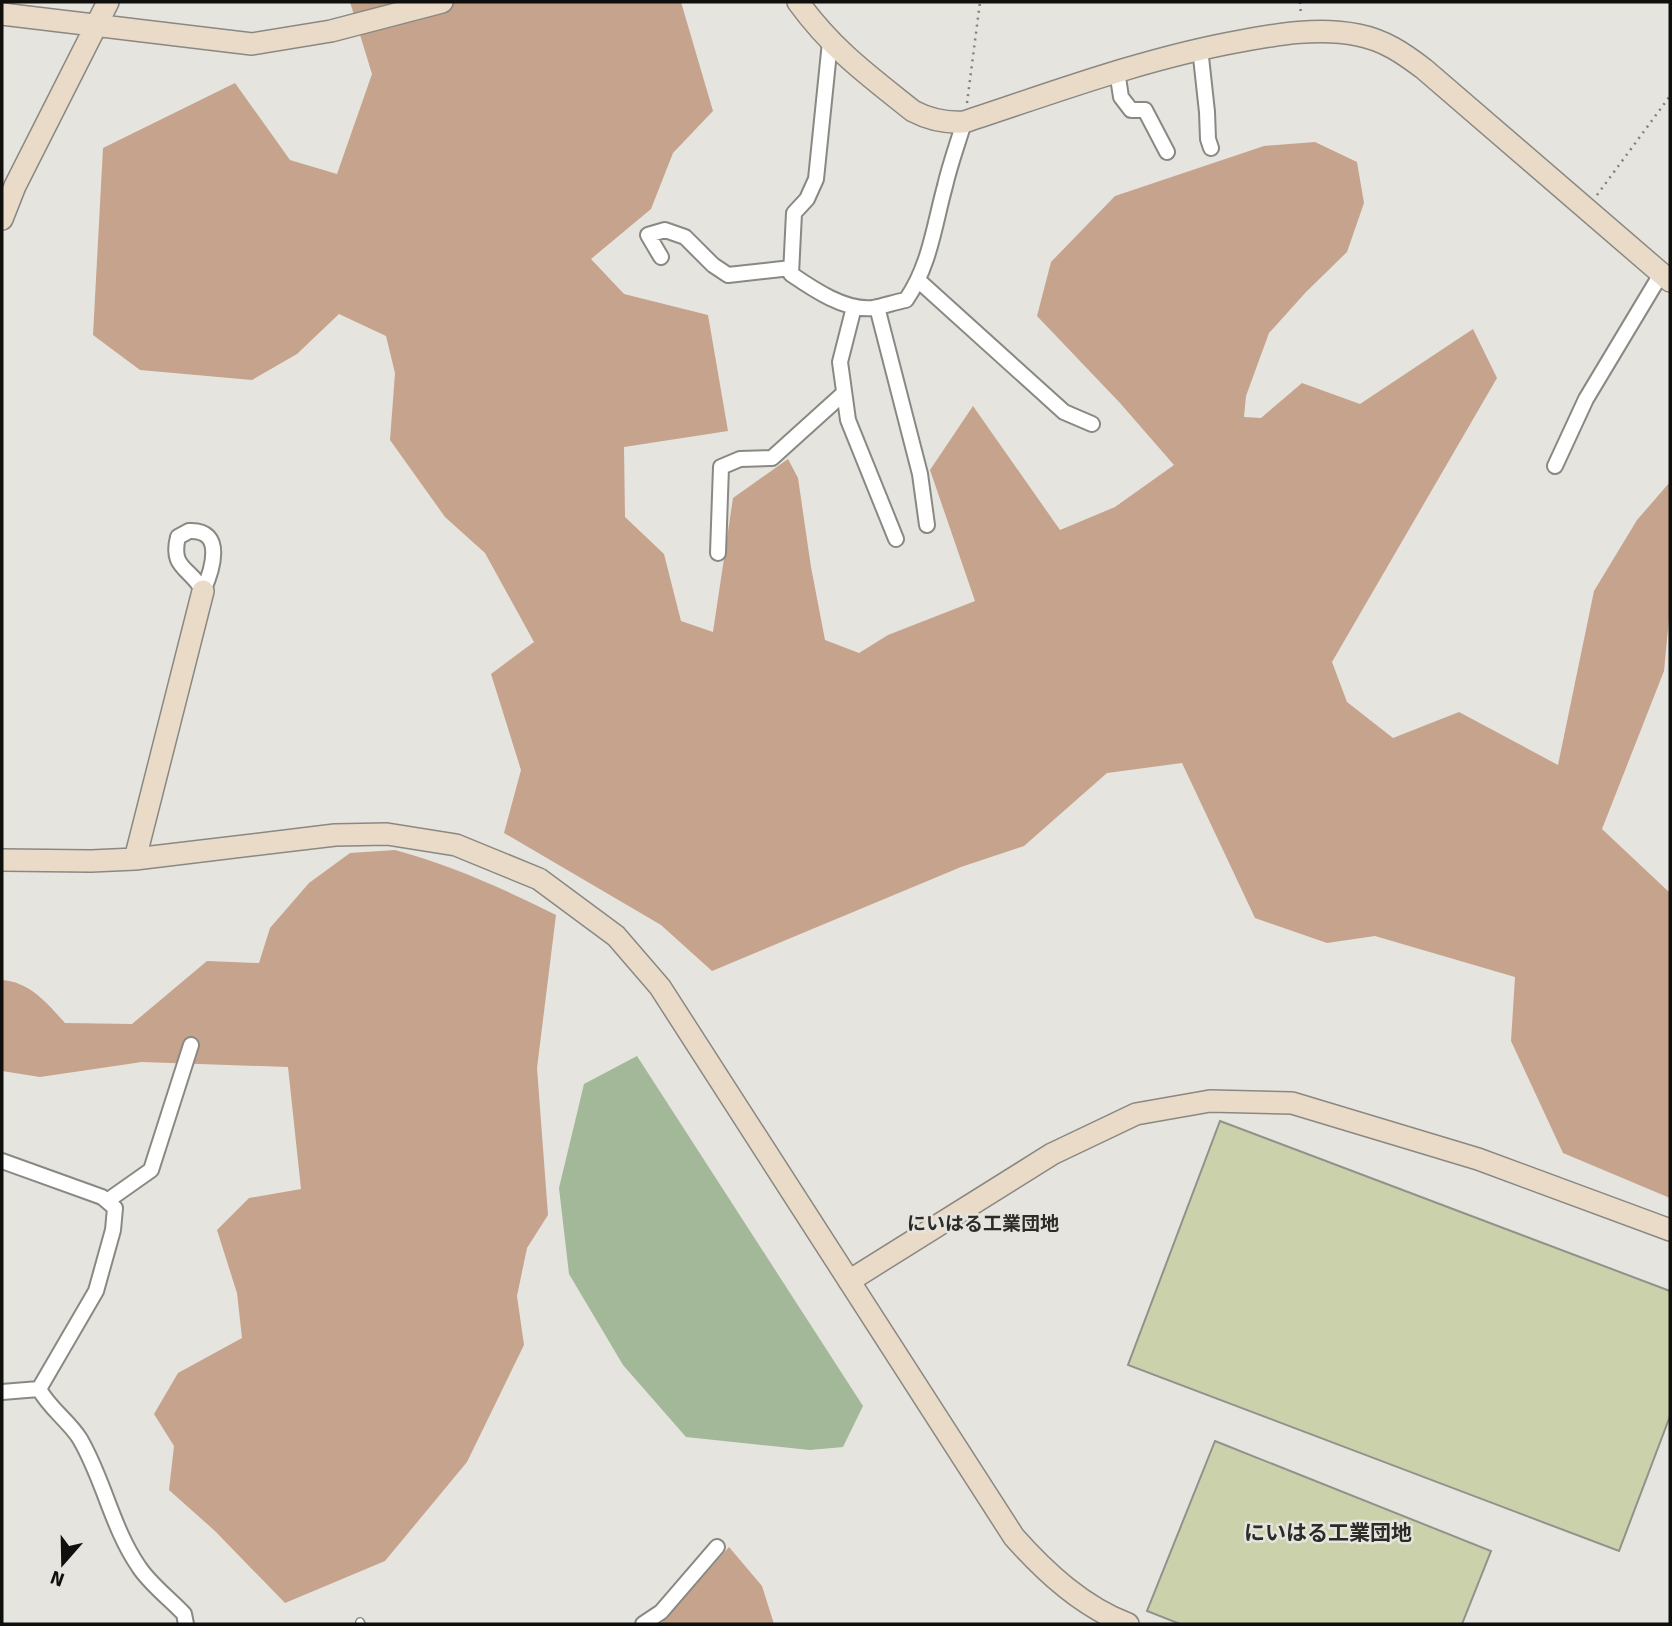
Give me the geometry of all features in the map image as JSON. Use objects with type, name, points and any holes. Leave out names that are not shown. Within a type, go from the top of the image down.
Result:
[{"type":"street","points":[[2,219],[15,186],[108,2]]},
{"type":"street","points":[[2,14],[252,44],[331,31],[442,2]]},
{"type":"street","points":[[798,2],[830,43],[845,57],[913,111],[939,122],[964,122],[1117,71],[1200,48],[1302,32],[1359,35],[1384,42],[1404,54],[1665,278],[1586,399],[1555,466]]},
{"type":"street","points":[[830,43],[816,179],[807,199],[794,213],[791,274],[808,285],[854,307],[877,307],[906,300],[919,281],[964,122]]},
{"type":"street","points":[[1200,48],[1211,148]]},
{"type":"street","points":[[1117,71],[1124,103],[1131,110],[1145,110],[1158,130],[1167,152]]},
{"type":"street","points":[[661,257],[648,234],[665,230],[685,237],[713,265],[728,275],[791,268]]},
{"type":"street","points":[[919,281],[1065,412],[1092,424]]},
{"type":"street","points":[[854,307],[840,362],[848,420],[896,539]]},
{"type":"street","points":[[877,307],[920,474],[927,525]]},
{"type":"street","points":[[718,553],[721,467],[740,459],[772,458],[844,393]]},
{"type":"street","points":[[135,859],[202,591]]},
{"type":"street","points":[[2,860],[135,859],[335,835],[387,834],[456,845],[539,879],[616,936],[660,987],[1014,1538],[1058,1581],[1099,1610],[1128,1624]]},
{"type":"street","points":[[107,1201],[151,1170],[191,1045]]},
{"type":"street","points":[[849,1281],[1052,1154],[1136,1114],[1210,1101],[1292,1103],[1478,1159],[1670,1230]]},
{"type":"street","points":[[2,1161],[102,1197],[115,1208],[113,1230],[96,1291],[39,1389]]},
{"type":"street","points":[[2,1392],[39,1389]]},
{"type":"street","points":[[39,1389],[47,1403],[79,1437],[99,1477],[109,1510],[139,1569],[184,1614],[186,1624]]},
{"type":"street","points":[[643,1624],[661,1612],[716,1547]]},
{"type":"path","points":[[964,122],[980,2]]},
{"type":"path","points":[[1587,209],[1670,96]]},
{"type":"shaded area","points":[[350,2],[681,2],[713,111],[673,153],[651,209],[591,259],[624,294],[708,315],[728,431],[624,447],[625,517],[664,554],[681,621],[713,632],[733,498],[788,459],[798,478],[825,640],[859,653],[888,635],[975,601],[930,470],[973,406],[1060,530],[1115,507],[1174,465],[1120,403],[1037,316],[1051,262],[1115,196],[1264,146],[1315,142],[1357,162],[1364,203],[1347,252],[1269,333],[1246,396],[1244,417],[1261,418],[1302,383],[1360,404],[1473,329],[1497,378],[1332,662],[1347,702],[1393,738],[1459,712],[1558,765],[1594,591],[1637,520],[1670,482],[1670,608],[1664,671],[1602,829],[1670,893],[1670,1198],[1563,1153],[1511,1041],[1515,977],[1375,936],[1327,943],[1255,918],[1182,763],[1107,773],[1024,846],[961,867],[712,971],[661,925],[504,833],[521,770],[491,674],[534,642],[485,553],[445,517],[390,440],[395,373],[386,336],[339,314],[297,354],[252,380],[140,370],[93,335],[103,148],[235,83],[290,160],[337,174],[372,74]]},
{"type":"shaded area","points":[[395,850],[477,878],[556,915],[537,1068],[548,1215],[527,1248],[517,1296],[524,1345],[467,1462],[385,1561],[285,1603],[215,1531],[169,1490],[174,1446],[154,1414],[178,1373],[242,1338],[237,1293],[217,1230],[249,1198],[301,1189],[288,1067],[142,1062],[40,1077],[2,1071],[2,980],[29,989],[45,1001],[65,1023],[132,1024],[207,961],[259,963],[270,928],[309,883],[350,853]]},
{"type":"shaded area","points":[[637,1056],[863,1406],[843,1447],[810,1450],[686,1437],[623,1365],[569,1274],[559,1188],[584,1084]]},
{"type":"shaded area","points":[[729,1547],[762,1586],[774,1624],[661,1624]]},
{"type":"building","points":[[1220,1121],[1670,1291],[1670,1416],[1619,1551],[1128,1365]]},
{"type":"building","points":[[1215,1441],[1491,1551],[1462,1624],[1180,1624],[1147,1611]]},
{"type":"district","name":"にいはる工業団地","points":[[983,1223]]},
{"type":"district","name":"にいはる工業団地","points":[[1328,1533]]}]
